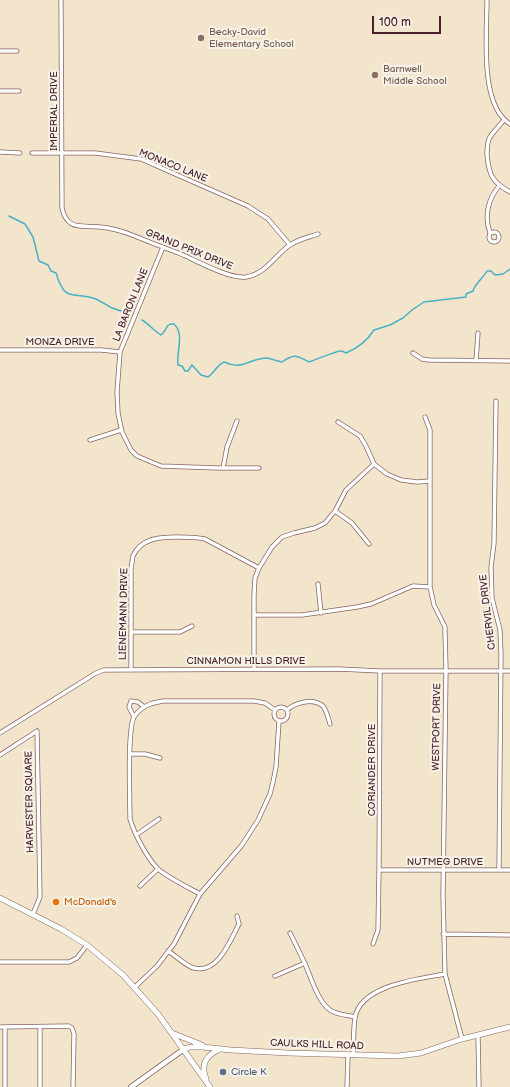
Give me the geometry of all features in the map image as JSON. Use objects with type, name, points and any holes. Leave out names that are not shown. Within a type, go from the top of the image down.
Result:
[{"type":"main road","points":[[0,898],[62,929],[87,945],[123,974],[153,1006],[210,1086]]},
{"type":"main road","name":"CAULKS HILL ROAD","points":[[184,1049],[208,1047],[288,1053],[398,1056],[421,1053],[462,1039],[510,1027]]},
{"type":"main road","points":[[171,1032],[208,1047]]},
{"type":"main road","points":[[210,1086],[205,1076],[204,1068],[206,1059],[210,1054],[220,1049]]},
{"type":"street","name":"IMPERIAL DRIVE","points":[[61,0],[62,208],[67,221]]},
{"type":"street","points":[[487,0],[487,79],[492,100],[504,120],[510,124]]},
{"type":"street","points":[[0,51],[17,51]]},
{"type":"street","points":[[0,91],[19,91]]},
{"type":"street","points":[[504,120],[490,137],[487,146],[488,170],[492,178],[499,186],[510,192]]},
{"type":"street","points":[[0,152],[20,153]]},
{"type":"street","name":"MONACO LANE","points":[[32,153],[95,153],[141,159],[248,206],[268,218],[290,245]]},
{"type":"street","points":[[490,233],[487,225],[488,210],[493,193],[499,186]]},
{"type":"street","name":"GRAND PRIX DRIVE","points":[[67,221],[78,226],[118,230],[233,276],[247,277],[263,270],[290,245],[301,239],[318,234]]},
{"type":"street","name":"LA BARON LANE","points":[[163,247],[120,352],[117,392],[118,413],[121,430],[131,450],[137,456],[161,466],[259,468]]},
{"type":"street","points":[[476,361],[478,334]]},
{"type":"street","name":"MONZA DRIVE","points":[[0,350],[101,350],[120,352]]},
{"type":"street","points":[[413,353],[422,359],[429,360],[510,361]]},
{"type":"street","name":"CHERVIL DRIVE","points":[[496,401],[494,543],[491,567],[492,598],[500,630],[499,870]]},
{"type":"street","name":"WESTPORT DRIVE","points":[[425,417],[430,430],[430,586],[434,605],[445,627],[446,670],[443,870],[444,974],[462,1039]]},
{"type":"street","points":[[223,468],[227,447],[237,421]]},
{"type":"street","points":[[338,422],[360,436],[374,464],[395,478],[418,482],[430,481]]},
{"type":"street","points":[[90,440],[121,430]]},
{"type":"street","points":[[254,669],[255,578],[259,568],[272,547],[282,537],[315,528],[325,523],[335,511],[346,490],[374,464]]},
{"type":"street","points":[[335,511],[352,523],[369,544]]},
{"type":"street","name":"LIENEMANN DRIVE","points":[[131,670],[131,568],[133,556],[140,547],[152,539],[161,537],[191,537],[206,539],[259,568]]},
{"type":"street","points":[[318,584],[320,613]]},
{"type":"street","points":[[254,615],[302,615],[320,613],[371,604],[413,586],[430,586]]},
{"type":"street","points":[[132,632],[180,632],[192,626]]},
{"type":"street","name":"CINNAMON HILLS DRIVE","points":[[0,733],[96,673],[104,670],[340,669],[380,671],[510,671]]},
{"type":"street","name":"CORIANDER DRIVE","points":[[373,944],[378,930],[380,671]]},
{"type":"street","points":[[134,717],[129,707],[131,701],[138,702],[143,706]]},
{"type":"street","points":[[200,894],[158,869],[136,835],[130,819],[131,730],[134,717],[143,706],[149,703],[162,701],[254,701],[265,704],[275,710]]},
{"type":"street","points":[[287,710],[300,702],[311,702],[322,705],[326,710],[330,724]]},
{"type":"street","points":[[135,987],[157,966],[174,944],[200,894],[242,845],[272,795],[276,767],[279,721],[274,716],[275,710],[282,706],[289,713],[288,718],[284,721],[279,721]]},
{"type":"street","name":"HARVESTER SQUARE","points":[[0,755],[37,731],[40,897],[33,914]]},
{"type":"street","points":[[131,754],[145,754],[160,758]]},
{"type":"street","points":[[136,835],[159,819]]},
{"type":"street","points":[[140,886],[158,869]]},
{"type":"street","name":"NUTMEG DRIVE","points":[[379,870],[510,870]]},
{"type":"street","points":[[168,951],[193,968],[203,969],[211,966],[219,960],[239,924],[237,916]]},
{"type":"street","points":[[290,933],[305,963],[316,991],[326,1007],[338,1014],[355,1017]]},
{"type":"street","points":[[443,934],[510,935]]},
{"type":"street","points":[[0,962],[69,962],[77,958],[87,945]]},
{"type":"street","points":[[275,976],[305,963]]},
{"type":"street","points":[[347,1087],[355,1017],[361,1005],[376,991],[400,983],[444,974]]},
{"type":"street","points":[[0,1027],[69,1026],[72,1028],[73,1087]]},
{"type":"street","points":[[5,1027],[5,1087]]},
{"type":"street","points":[[40,1027],[40,1087]]},
{"type":"street","points":[[478,1035],[479,1087]]},
{"type":"street","name":"CAULKS HILL ROAD","points":[[131,1087],[184,1049]]},
{"type":"waterway","points":[[9,216],[25,224],[33,237],[39,261],[48,265],[51,271],[56,273],[62,288],[66,292],[93,298],[112,308],[128,313]]},
{"type":"waterway","points":[[142,320],[161,335],[169,325],[174,324],[180,338],[178,365],[182,366],[185,371],[188,371],[192,365],[201,375],[208,377],[219,365],[224,362],[241,365],[267,358],[282,362],[293,356],[302,358],[309,362],[338,351],[346,353],[362,344],[374,330],[390,325],[403,318],[424,302],[466,297],[466,294],[473,291],[475,286],[487,271],[491,271],[495,275],[503,274],[510,269]]},
{"type":"place","name":"Becky-David Elementary School","points":[[201,38]]},
{"type":"place","name":"Barnwell Middle School","points":[[375,75]]},
{"type":"place","name":"McDonald's","points":[[56,902]]},
{"type":"place","name":"Circle K","points":[[223,1072]]}]
